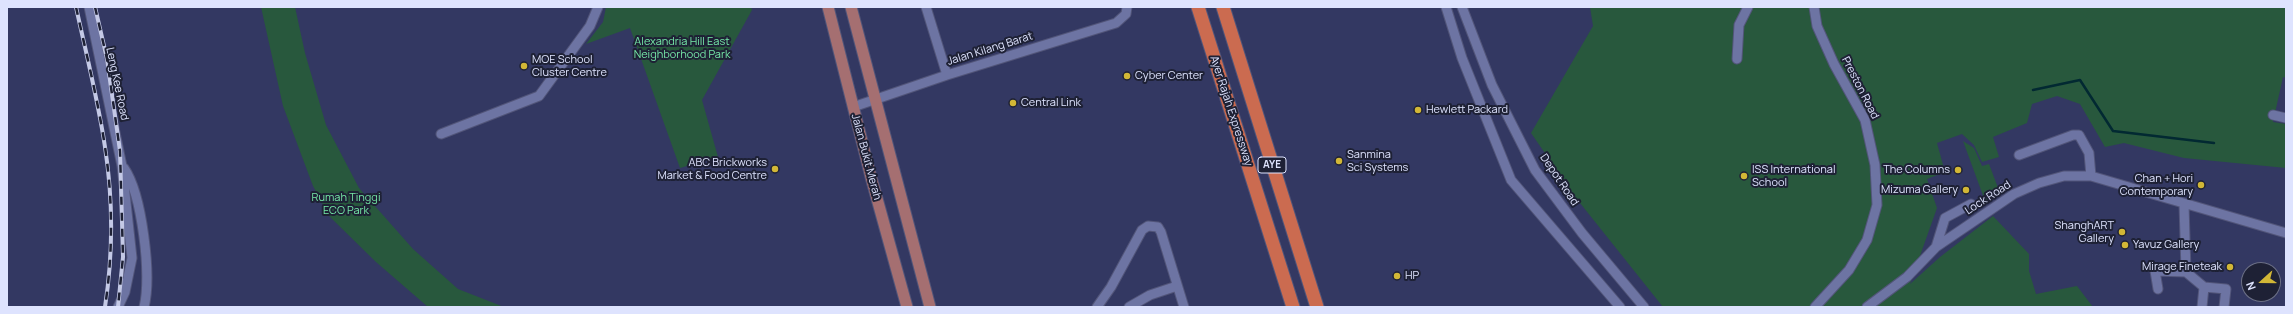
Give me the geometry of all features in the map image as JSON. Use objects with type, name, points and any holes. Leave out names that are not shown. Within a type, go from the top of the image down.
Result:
[{"type":"highway","name":"Ayer Rajah Expressway","points":[[1198,7],[1293,307]]},
{"type":"highway","name":"Ayer Rajah Expressway","points":[[1223,7],[1317,307]]},
{"type":"main road","name":"Jalan Bukit Merah","points":[[829,7],[853,108],[907,307]]},
{"type":"main road","points":[[851,7],[930,307]]},
{"type":"street","name":"Leng Kee Road","points":[[89,7],[122,166],[132,258],[125,292],[118,307]]},
{"type":"street","points":[[441,134],[539,96],[590,26],[598,7]]},
{"type":"street","points":[[926,7],[947,74]]},
{"type":"street","points":[[1446,7],[1462,58],[1511,180],[1620,307]]},
{"type":"street","name":"Depot Road","points":[[1462,7],[1492,85],[1535,170],[1582,233],[1644,307]]},
{"type":"street","points":[[1738,59],[1739,25],[1748,7]]},
{"type":"street","name":"Preston Road","points":[[1814,7],[1817,26],[1834,64],[1865,120],[1875,165],[1877,205],[1867,240],[1850,270],[1815,307]]},
{"type":"street","name":"Jalan Kilang Barat","points":[[853,108],[947,74],[1116,23],[1127,10]]},
{"type":"street","points":[[2273,115],[2286,118]]},
{"type":"street","points":[[2019,155],[2073,135],[2079,135],[2089,153],[2091,176]]},
{"type":"street","name":"Leng Kee Road","points":[[122,166],[130,176],[139,213],[148,269],[144,307]]},
{"type":"street","name":"Lock Road","points":[[1867,307],[1907,277],[1936,247],[2014,194],[2039,183],[2064,176],[2091,176],[2286,233]]},
{"type":"street","points":[[1936,247],[1944,218],[1971,204]]},
{"type":"street","points":[[2184,204],[2186,272]]},
{"type":"street","points":[[1097,307],[1111,287],[1138,236],[1148,226],[1158,227],[1161,232],[1184,307]]},
{"type":"street","points":[[2158,289],[2155,272],[2186,272],[2204,287],[2226,289],[2224,307]]},
{"type":"street","points":[[1129,307],[1146,297],[1177,286]]},
{"type":"street","points":[[2202,307],[2204,287]]},
{"type":"green space","name":"Rumah Tinggi ECO Park","points":[[261,7],[295,7],[305,53],[326,125],[359,188],[413,249],[458,289],[504,307],[428,307],[376,262],[329,216],[313,186],[283,106]]},
{"type":"green space","name":"Alexandria Hill East Neighborhood Park","points":[[606,7],[751,7],[752,10],[702,100],[718,157],[680,168],[630,28],[586,44],[603,22]]},
{"type":"green space","points":[[1590,7],[2286,7],[2286,78],[2283,77],[2273,122],[2286,124],[2286,168],[2184,158],[2124,143],[2105,147],[2080,104],[2057,96],[2032,104],[2027,123],[1993,137],[1999,157],[1982,162],[1974,145],[1962,134],[1937,143],[1945,172],[1927,179],[1937,208],[1910,284],[1940,257],[1993,216],[2029,254],[2029,271],[2036,294],[2077,286],[2093,307],[1663,307],[1576,198],[1531,133],[1593,26]]},
{"type":"green space","points":[[1963,141],[1974,148],[1982,166],[1989,164],[2000,193],[1985,201]]},
{"type":"waterway","points":[[2033,90],[2080,80],[2113,131],[2214,143]]},
{"type":"railway","points":[[76,7],[99,112],[110,187],[111,247],[105,307]]},
{"type":"railway","points":[[95,7],[107,59],[120,151],[123,257],[118,307]]},
{"type":"place","name":"MOE School Cluster Centre","points":[[524,66]]},
{"type":"place","name":"Cyber Center","points":[[1127,76]]},
{"type":"place","name":"Central Link","points":[[1013,103]]},
{"type":"place","name":"Hewlett Packard","points":[[1418,110]]},
{"type":"place","name":"Sanmina Sci Systems","points":[[1339,161]]},
{"type":"place","name":"ABC Brickworks Market & Food Centre","points":[[775,169]]},
{"type":"place","name":"The Columns","points":[[1958,170]]},
{"type":"place","name":"ISS International School","points":[[1744,176]]},
{"type":"place","name":"Chan + Hori Contemporary","points":[[2201,185]]},
{"type":"place","name":"Mizuma Gallery","points":[[1966,190]]},
{"type":"place","name":"ShanghART Gallery","points":[[2122,232]]},
{"type":"place","name":"Yavuz Gallery","points":[[2125,245]]},
{"type":"place","name":"Mirage Fineteak","points":[[2230,267]]},
{"type":"place","name":"HP","points":[[1397,276]]}]
